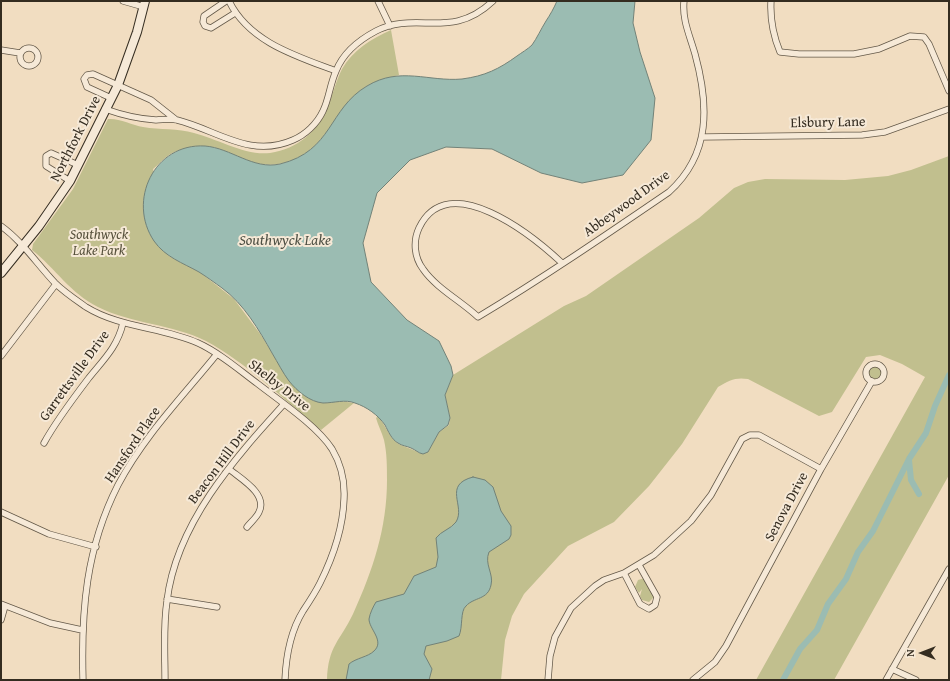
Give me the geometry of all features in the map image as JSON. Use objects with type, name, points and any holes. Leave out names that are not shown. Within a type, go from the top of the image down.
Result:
[{"type":"street","points":[[122,1],[144,4]]},
{"type":"street","points":[[235,13],[211,28],[205,26],[203,22],[204,16],[227,1],[235,13],[253,31],[279,49],[336,70]]},
{"type":"street","points":[[378,1],[390,26]]},
{"type":"street","points":[[111,98],[87,87],[84,79],[89,73],[151,100],[175,119],[244,144],[266,147],[284,144],[303,134],[317,121],[326,102],[336,70],[344,56],[357,42],[379,30],[405,23],[458,22],[477,14],[493,1]]},
{"type":"street","name":"Abbeywood Drive","points":[[562,263],[540,243],[482,208],[465,204],[445,205],[436,208],[430,213],[420,227],[416,237],[417,258],[422,268],[429,277],[478,318],[562,263],[669,192],[691,166],[703,137],[704,96],[700,71],[684,20],[684,1]]},
{"type":"street","points":[[771,1],[774,38],[780,52],[799,54],[854,54],[879,49],[910,36],[924,37],[930,44],[949,91]]},
{"type":"street","name":"Northfork Drive","points":[[1,273],[39,226],[70,180],[78,165],[118,85],[144,4]]},
{"type":"street","points":[[1,50],[20,53]]},
{"type":"street","points":[[105,109],[140,119],[175,119]]},
{"type":"street","name":"Elsbury Lane","points":[[703,137],[862,136],[890,130],[949,109]]},
{"type":"street","points":[[70,180],[46,166],[46,156],[51,153],[56,154],[78,165]]},
{"type":"street","name":"Shelby Drive","points":[[1,226],[14,236],[56,284],[88,308],[105,317],[123,323],[185,338],[202,345],[217,354],[284,404],[318,432],[331,448],[341,467],[344,493],[341,521],[335,548],[320,582],[302,612],[291,636],[286,661],[285,680]]},
{"type":"street","points":[[1,356],[56,284]]},
{"type":"street","name":"Garrettsville Drive","points":[[44,443],[71,401],[120,338],[123,323]]},
{"type":"street","name":"Hansford Place","points":[[83,680],[82,630],[86,587],[105,516],[126,472],[153,432],[217,354]]},
{"type":"street","name":"Senova Drive","points":[[693,680],[715,662],[726,646],[820,469],[872,381]]},
{"type":"street","name":"Beacon Hill Drive","points":[[166,680],[165,636],[167,599],[179,556],[192,524],[209,496],[229,469],[284,404]]},
{"type":"street","points":[[548,680],[550,656],[555,637],[571,608],[594,586],[604,580],[624,573],[639,565],[666,544],[699,513],[712,495],[742,439],[750,435],[759,435],[820,469]]},
{"type":"street","points":[[229,469],[255,491],[260,499],[260,511],[247,527]]},
{"type":"street","points":[[1,512],[49,534],[96,547]]},
{"type":"street","points":[[624,573],[640,604],[649,609],[655,605],[657,597],[639,565]]},
{"type":"street","points":[[886,680],[949,569]]},
{"type":"street","points":[[167,599],[217,607]]},
{"type":"street","points":[[1,620],[3,605],[50,623],[82,630]]},
{"type":"street","points":[[892,669],[916,680]]},
{"type":"green space","name":"Southwyck Lake Park","points":[[391,30],[399,75],[367,86],[345,107],[318,143],[294,160],[270,165],[262,164],[248,161],[213,147],[194,147],[174,152],[153,169],[169,256],[201,273],[234,299],[261,335],[280,366],[312,400],[323,403],[340,401],[354,403],[321,430],[280,395],[220,349],[193,335],[124,317],[98,307],[79,295],[32,250],[33,244],[73,189],[108,119],[143,127],[188,131],[241,150],[251,152],[270,153],[280,151],[298,143],[313,131],[319,123],[328,106],[342,69],[351,56],[376,37]]},
{"type":"green space","points":[[949,156],[949,475],[834,680],[756,680],[925,377],[902,364],[880,355],[866,357],[832,412],[819,416],[748,379],[740,378],[718,387],[682,444],[649,486],[614,522],[568,546],[524,594],[512,616],[505,640],[501,680],[327,680],[332,651],[353,614],[360,598],[373,565],[382,532],[386,498],[387,465],[384,440],[376,418],[378,416],[396,442],[419,453],[428,452],[439,432],[449,425],[450,418],[445,395],[453,375],[564,306],[586,296],[699,218],[734,188],[748,182],[765,179],[845,180],[888,176],[911,170]]},
{"type":"green space","points":[[876,366],[883,371],[884,374],[879,381],[876,382],[869,377],[868,374],[873,367]]},
{"type":"green space","points":[[645,578],[654,597],[649,602],[642,600],[640,596],[642,589],[639,593],[635,587],[638,580]]},
{"type":"water","name":"Southwyck Lake","points":[[557,1],[635,1],[633,23],[640,52],[655,98],[651,140],[623,175],[582,183],[541,173],[492,149],[446,147],[410,160],[377,193],[363,243],[371,282],[407,320],[439,341],[451,366],[453,375],[445,395],[450,418],[448,425],[439,432],[428,452],[421,454],[396,442],[379,418],[364,407],[347,401],[323,403],[313,401],[296,389],[285,375],[256,327],[230,294],[199,272],[158,247],[146,225],[143,209],[145,193],[150,177],[159,164],[172,154],[187,148],[205,146],[215,148],[251,161],[270,165],[280,164],[297,158],[310,150],[321,140],[344,106],[354,95],[379,80],[403,76],[462,79],[478,76],[498,68],[532,45]]},
{"type":"water","points":[[473,477],[485,480],[493,487],[501,511],[511,526],[511,535],[509,539],[489,552],[488,565],[492,581],[489,590],[484,596],[469,603],[464,608],[459,636],[447,641],[426,646],[424,654],[432,669],[429,680],[346,680],[349,664],[371,653],[377,647],[377,639],[369,619],[376,602],[404,594],[414,576],[436,567],[438,557],[436,538],[456,522],[459,509],[457,491],[459,485]]},
{"type":"waterway","points":[[783,680],[800,649],[817,630],[828,604],[846,579],[858,552],[873,531],[909,459],[926,433],[935,406],[949,375]]},
{"type":"waterway","points":[[909,460],[911,480],[919,494]]}]
